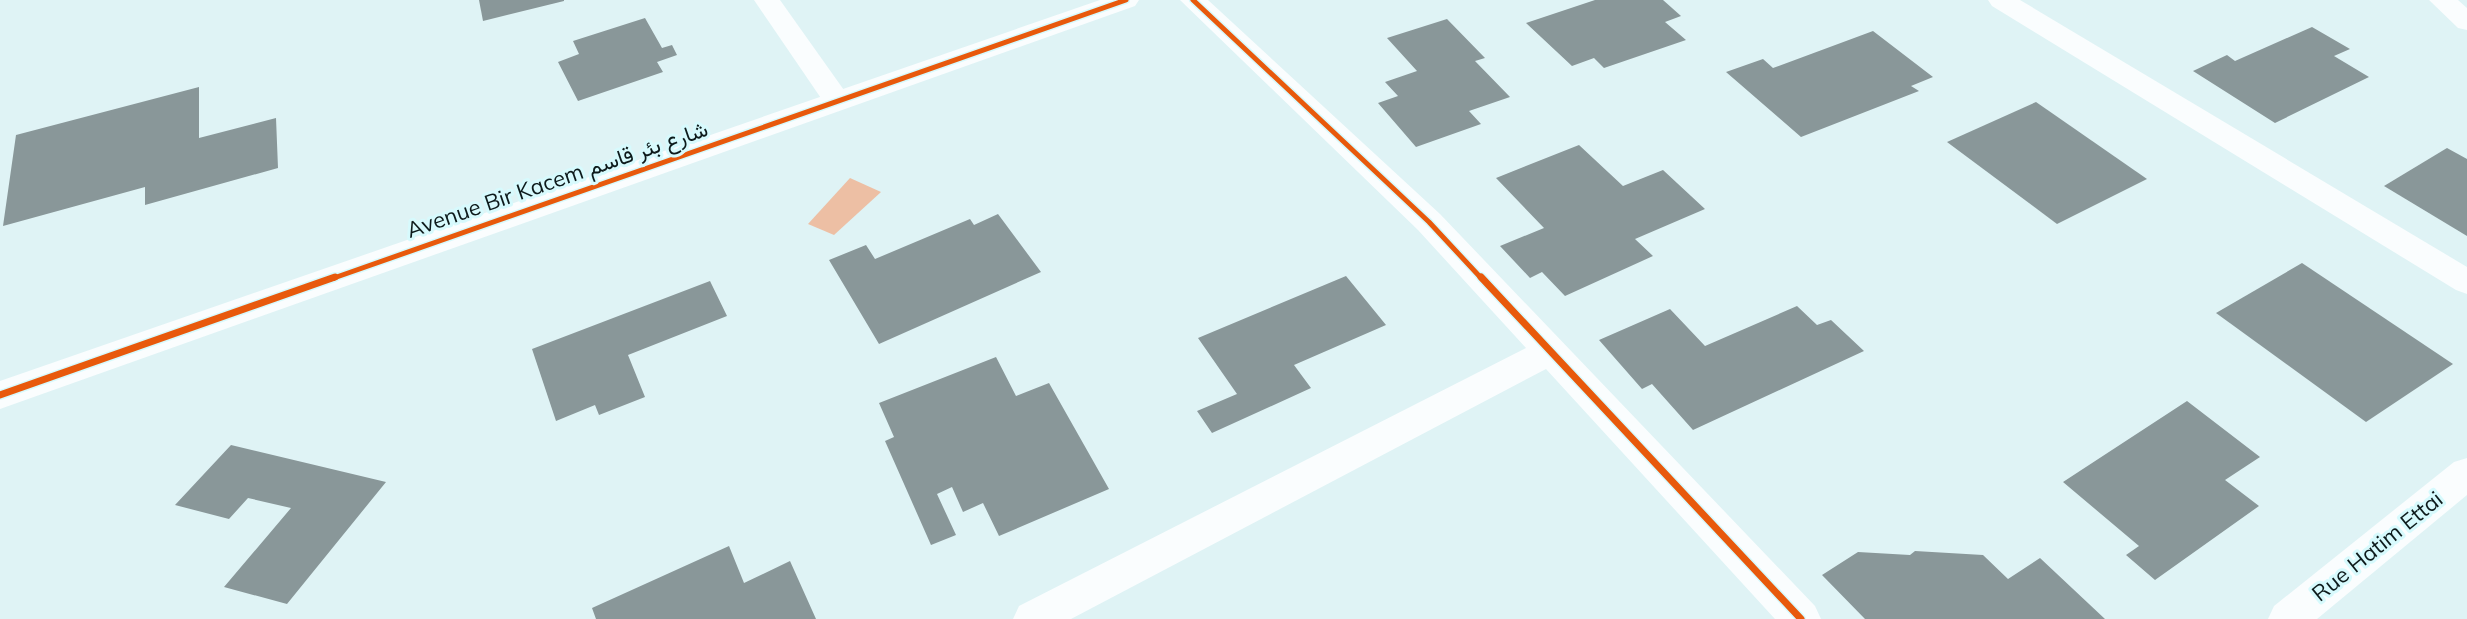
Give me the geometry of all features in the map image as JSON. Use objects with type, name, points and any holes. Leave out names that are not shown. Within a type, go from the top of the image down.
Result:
[{"type":"street","points":[[767,0],[837,100]]},
{"type":"street","name":"Avenue Bir Kacem شارع بئر قاسم","points":[[0,395],[1126,0]]},
{"type":"street","points":[[1193,0],[1428,222],[1801,619]]},
{"type":"street","points":[[2001,0],[2467,282]]},
{"type":"street","points":[[2442,0],[2467,22]]},
{"type":"street","points":[[1033,619],[1548,352]]},
{"type":"street","name":"Rue Hatim Ettai","points":[[2288,619],[2467,473]]},
{"type":"shaded area","points":[[850,178],[881,192],[834,235],[808,224]]},
{"type":"building","points":[[479,0],[564,0],[564,1],[483,21]]},
{"type":"building","points":[[1595,0],[1663,0],[1681,16],[1665,22],[1686,40],[1604,68],[1594,58],[1572,66],[1526,23]]},
{"type":"building","points":[[645,18],[662,48],[672,45],[677,55],[657,62],[663,72],[578,101],[558,62],[579,54],[573,41]]},
{"type":"building","points":[[1447,19],[1485,58],[1475,61],[1510,97],[1469,111],[1481,124],[1416,147],[1378,103],[1398,96],[1385,82],[1417,71],[1387,38]]},
{"type":"building","points":[[2312,27],[2350,49],[2334,56],[2369,77],[2275,123],[2193,71],[2227,55],[2235,61]]},
{"type":"building","points":[[1873,31],[1933,77],[1911,86],[1919,91],[1801,137],[1726,72],[1763,59],[1773,68]]},
{"type":"building","points":[[199,87],[199,138],[276,118],[278,168],[145,205],[145,187],[3,226],[16,135]]},
{"type":"building","points":[[2036,102],[2147,179],[2057,224],[1947,142]]},
{"type":"building","points":[[1579,145],[1623,186],[1663,170],[1705,209],[1635,239],[1653,256],[1565,296],[1542,272],[1530,278],[1500,246],[1544,228],[1496,178]]},
{"type":"building","points":[[2447,148],[2467,159],[2467,236],[2384,186]]},
{"type":"building","points":[[998,214],[1041,272],[879,344],[829,260],[866,245],[875,259],[970,219],[974,225]]},
{"type":"building","points":[[2302,263],[2453,364],[2366,422],[2216,313]]},
{"type":"building","points":[[1346,276],[1386,325],[1294,365],[1311,388],[1212,433],[1197,411],[1237,394],[1198,338]]},
{"type":"building","points":[[710,281],[727,316],[628,355],[645,397],[599,415],[595,405],[556,421],[532,349]]},
{"type":"building","points":[[1797,306],[1817,325],[1831,320],[1864,351],[1693,430],[1652,384],[1642,389],[1599,340],[1670,309],[1705,346]]},
{"type":"building","points":[[996,357],[1016,396],[1049,383],[1109,489],[999,536],[983,503],[963,512],[952,487],[937,494],[956,535],[931,545],[885,441],[894,437],[879,403]]},
{"type":"building","points":[[2187,401],[2260,457],[2225,480],[2259,506],[2155,580],[2126,555],[2139,546],[2063,482]]},
{"type":"building","points":[[231,445],[386,482],[287,604],[224,587],[291,508],[248,498],[229,519],[175,505]]},
{"type":"building","points":[[729,546],[744,583],[790,561],[816,619],[596,619],[592,608]]},
{"type":"building","points":[[1915,551],[1983,555],[2008,579],[2040,558],[2105,619],[1865,619],[1822,575],[1858,552],[1910,555]]},
{"type":"cycle path","points":[[0,395],[1126,0]]},
{"type":"cycle path","points":[[1193,0],[1429,222],[1801,619]]}]
